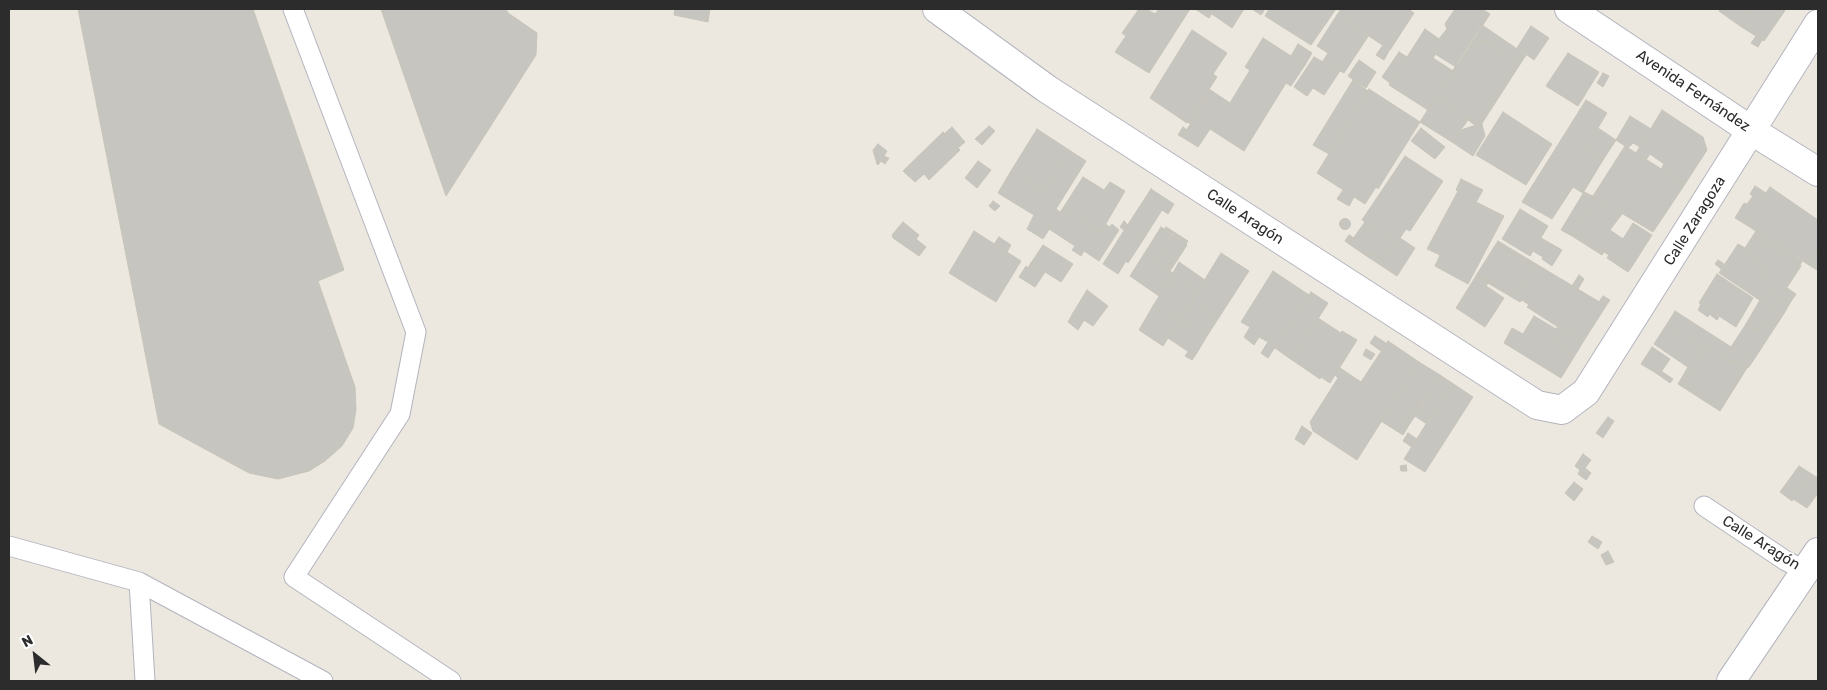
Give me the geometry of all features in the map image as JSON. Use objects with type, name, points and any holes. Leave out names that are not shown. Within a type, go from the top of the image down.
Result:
[{"type":"street","name":"Calle Aragón","points":[[937,9],[1047,89],[1512,388],[1537,404],[1562,410]]},
{"type":"street","name":"Avenida Fernández","points":[[1569,9],[1752,131],[1818,172]]},
{"type":"street","name":"Calle Zaragoza","points":[[1562,410],[1586,392],[1818,24]]},
{"type":"street","points":[[1731,681],[1814,567]]},
{"type":"lane","points":[[293,9],[416,332],[400,414],[294,577],[451,681]]},
{"type":"lane","name":"Calle Aragón","points":[[1704,506],[1786,561],[1814,567]]},
{"type":"lane","points":[[9,546],[139,582],[323,681]]},
{"type":"lane","points":[[139,582],[145,681]]},
{"type":"building","points":[[78,9],[253,9],[344,270],[318,281],[355,387],[356,410],[353,428],[342,446],[325,461],[309,471],[278,479],[249,473],[159,424]]},
{"type":"building","points":[[381,9],[506,9],[508,13],[537,33],[536,55],[446,196]]},
{"type":"building","points":[[675,9],[710,9],[708,22],[674,15]]},
{"type":"building","points":[[1139,9],[1146,9],[1155,14],[1159,9],[1190,9],[1149,73],[1115,52],[1126,36],[1122,33]]},
{"type":"building","points":[[1195,9],[1215,9],[1209,18]]},
{"type":"building","points":[[1215,9],[1244,9],[1232,28],[1212,14]]},
{"type":"building","points":[[1252,9],[1261,9],[1264,11],[1261,15]]},
{"type":"building","points":[[1269,9],[1336,9],[1311,45],[1265,16]]},
{"type":"building","points":[[1341,9],[1408,9],[1414,13],[1390,50],[1337,15]]},
{"type":"building","points":[[1455,9],[1482,9],[1490,14],[1456,67],[1435,54],[1441,45],[1438,40],[1447,29],[1445,24]]},
{"type":"building","points":[[1720,9],[1752,9],[1740,26],[1719,11]]},
{"type":"building","points":[[1752,9],[1786,9],[1764,41],[1740,26]]},
{"type":"building","points":[[1337,15],[1369,35],[1344,73],[1323,61],[1328,53],[1317,46]]},
{"type":"building","points":[[1482,25],[1526,55],[1479,128],[1464,117],[1478,123],[1517,62],[1482,40],[1478,45],[1472,40]]},
{"type":"building","points":[[1531,26],[1549,38],[1534,60],[1517,48]]},
{"type":"building","points":[[1425,29],[1439,39],[1441,45],[1433,58],[1453,71],[1428,110],[1389,85]]},
{"type":"building","points":[[1192,30],[1227,53],[1213,74],[1217,77],[1187,123],[1150,98]]},
{"type":"building","points":[[1756,36],[1762,40],[1758,47],[1751,43]]},
{"type":"building","points":[[1263,38],[1305,65],[1291,86],[1286,83],[1244,151],[1210,129],[1198,147],[1182,137],[1212,91],[1230,103],[1250,70],[1245,67]]},
{"type":"building","points":[[1472,40],[1478,45],[1482,40],[1517,62],[1478,123],[1436,97]]},
{"type":"building","points":[[1298,44],[1312,53],[1305,65],[1291,56]]},
{"type":"building","points":[[1383,45],[1390,49],[1384,60],[1376,55]]},
{"type":"building","points":[[1399,52],[1407,57],[1390,83],[1382,77]]},
{"type":"building","points":[[1568,53],[1599,72],[1578,106],[1546,86]]},
{"type":"building","points":[[1314,57],[1340,71],[1324,95],[1313,88],[1307,96],[1294,87]]},
{"type":"building","points":[[1359,60],[1376,72],[1366,88],[1348,76]]},
{"type":"building","points":[[1603,73],[1609,76],[1603,87],[1597,83]]},
{"type":"building","points":[[1353,80],[1368,91],[1329,154],[1313,145]]},
{"type":"building","points":[[1209,89],[1212,91],[1191,124],[1187,122]]},
{"type":"building","points":[[1369,89],[1420,122],[1378,189],[1376,187],[1365,204],[1317,173]]},
{"type":"building","points":[[1436,97],[1468,120],[1452,142],[1420,122]]},
{"type":"building","points":[[1586,100],[1607,113],[1585,149],[1603,160],[1583,193],[1573,187],[1552,219],[1522,202]]},
{"type":"building","points":[[1662,110],[1703,137],[1707,150],[1685,184],[1661,169],[1664,164],[1650,154],[1646,160],[1636,153]]},
{"type":"building","points":[[1503,112],[1552,144],[1526,185],[1476,155]]},
{"type":"building","points":[[1630,116],[1651,129],[1640,147],[1633,143],[1628,148],[1616,140]]},
{"type":"building","points":[[1482,124],[1485,136],[1473,156],[1452,142],[1461,130],[1476,125],[1479,128]]},
{"type":"building","points":[[989,126],[995,131],[982,145],[975,139]]},
{"type":"building","points":[[952,127],[965,142],[958,148],[944,134]]},
{"type":"building","points":[[1183,127],[1187,130],[1182,137],[1178,135]]},
{"type":"building","points":[[1421,128],[1445,147],[1435,159],[1411,141]]},
{"type":"building","points":[[1598,128],[1616,140],[1603,160],[1585,149]]},
{"type":"building","points":[[1037,129],[1069,150],[1043,191],[1011,171]]},
{"type":"building","points":[[943,132],[960,150],[929,180],[924,174],[915,182],[903,171]]},
{"type":"building","points":[[878,144],[887,151],[884,156],[889,158],[885,164],[881,161],[877,164],[873,150]]},
{"type":"building","points":[[1625,146],[1685,184],[1653,232],[1593,196]]},
{"type":"building","points":[[1069,150],[1086,161],[1056,209],[1060,212],[1043,239],[1027,229],[1034,215],[998,193],[1011,171],[1043,191]]},
{"type":"building","points":[[1405,156],[1443,181],[1410,231],[1406,229],[1400,238],[1394,241],[1362,220]]},
{"type":"building","points":[[978,161],[991,170],[977,188],[965,178]]},
{"type":"building","points":[[1083,177],[1104,190],[1110,182],[1125,191],[1101,232],[1063,208]]},
{"type":"building","points":[[1461,179],[1483,190],[1476,202],[1504,216],[1468,284],[1435,266],[1440,255],[1427,249],[1458,191],[1456,190]]},
{"type":"building","points":[[1755,186],[1766,193],[1745,224],[1735,218],[1744,203],[1747,204],[1753,196],[1750,194]]},
{"type":"building","points":[[1770,187],[1818,220],[1818,251],[1809,265],[1745,224]]},
{"type":"building","points":[[1151,189],[1174,204],[1168,214],[1162,210],[1143,240],[1125,229]]},
{"type":"building","points":[[1343,190],[1354,197],[1349,206],[1337,199]]},
{"type":"building","points":[[1584,192],[1595,197],[1572,236],[1561,230]]},
{"type":"building","points":[[1595,197],[1622,214],[1610,230],[1623,239],[1633,223],[1652,235],[1631,268],[1602,249],[1601,252],[1574,232]]},
{"type":"building","points":[[993,201],[1000,206],[995,211],[989,206]]},
{"type":"building","points":[[1063,208],[1101,232],[1105,224],[1110,227],[1112,224],[1119,230],[1099,261],[1084,251],[1081,256],[1072,250],[1075,246],[1049,229]]},
{"type":"building","points":[[1520,209],[1548,226],[1530,256],[1502,239]]},
{"type":"building","points":[[1345,218],[1351,224],[1345,230],[1339,224]]},
{"type":"building","points":[[1124,221],[1128,225],[1124,230],[1120,227]]},
{"type":"building","points":[[903,222],[919,235],[916,239],[926,247],[919,256],[893,238],[892,235]]},
{"type":"building","points":[[1365,222],[1394,241],[1383,260],[1372,253],[1365,255],[1349,244]]},
{"type":"building","points":[[1161,227],[1175,236],[1163,254],[1174,265],[1170,271],[1144,254]]},
{"type":"building","points":[[1166,227],[1188,241],[1186,244],[1164,230]]},
{"type":"building","points":[[1125,229],[1143,240],[1128,263],[1126,261],[1118,274],[1103,264]]},
{"type":"building","points":[[974,231],[1021,261],[996,302],[949,273]]},
{"type":"building","points":[[1756,231],[1803,260],[1800,265],[1757,237],[1747,254],[1768,268],[1758,283],[1780,298],[1773,309],[1719,273],[1738,244],[1745,248]]},
{"type":"building","points":[[1574,232],[1601,252],[1602,249],[1631,268],[1628,272],[1607,258],[1609,255],[1604,252],[1602,255],[1572,236]]},
{"type":"building","points":[[1349,235],[1354,238],[1349,244],[1345,241]]},
{"type":"building","points":[[1175,236],[1187,245],[1174,265],[1163,254]]},
{"type":"building","points":[[999,237],[1011,245],[1007,252],[994,244]]},
{"type":"building","points":[[1757,237],[1801,266],[1780,298],[1758,283],[1768,268],[1747,254]]},
{"type":"building","points":[[1400,238],[1415,248],[1397,276],[1365,255],[1372,253],[1383,260],[1394,241]]},
{"type":"building","points":[[1541,238],[1562,250],[1552,266],[1533,251]]},
{"type":"building","points":[[1498,241],[1606,306],[1583,342],[1579,340],[1582,336],[1573,327],[1569,334],[1527,307],[1529,305],[1522,300],[1520,302],[1476,276],[1477,274],[1515,296],[1533,266],[1496,244]]},
{"type":"building","points":[[1496,244],[1533,266],[1515,296],[1477,274]]},
{"type":"building","points":[[1043,245],[1073,264],[1061,282],[1031,263]]},
{"type":"building","points":[[1818,251],[1818,269],[1817,270],[1809,265]]},
{"type":"building","points":[[1221,253],[1249,271],[1218,319],[1191,302]]},
{"type":"building","points":[[1144,254],[1173,273],[1159,296],[1130,276]]},
{"type":"building","points":[[1718,260],[1724,264],[1721,269],[1715,264]]},
{"type":"building","points":[[1179,262],[1205,280],[1199,289],[1190,283],[1185,290],[1169,280]]},
{"type":"building","points":[[1031,263],[1045,272],[1035,287],[1019,277],[1026,266],[1028,268]]},
{"type":"building","points":[[1273,271],[1309,295],[1268,358],[1261,353],[1268,342],[1259,337],[1254,345],[1244,337],[1250,327],[1241,322]]},
{"type":"building","points":[[1717,274],[1753,298],[1736,327],[1699,303]]},
{"type":"building","points":[[1579,275],[1584,279],[1578,289],[1572,286]]},
{"type":"building","points":[[1476,276],[1488,283],[1486,286],[1504,298],[1485,327],[1456,308]]},
{"type":"building","points":[[1169,280],[1185,290],[1190,283],[1199,289],[1178,322],[1153,306]]},
{"type":"building","points":[[1787,288],[1796,294],[1790,303],[1781,297]]},
{"type":"building","points":[[1087,290],[1108,306],[1093,326],[1073,313]]},
{"type":"building","points":[[1311,292],[1328,303],[1292,360],[1275,348]]},
{"type":"building","points":[[1603,296],[1610,300],[1606,306],[1599,302]]},
{"type":"building","points":[[1781,297],[1790,303],[1783,315],[1773,309]]},
{"type":"building","points":[[1760,300],[1779,312],[1770,325],[1764,322],[1758,332],[1746,324]]},
{"type":"building","points":[[1191,302],[1218,319],[1207,336],[1180,318]]},
{"type":"building","points":[[1701,304],[1719,317],[1717,320],[1709,314],[1708,317],[1698,310]]},
{"type":"building","points":[[1153,306],[1178,322],[1163,346],[1139,330]]},
{"type":"building","points":[[1675,311],[1753,361],[1748,368],[1737,361],[1735,363],[1707,346],[1705,350],[1667,324]]},
{"type":"building","points":[[1779,312],[1783,315],[1753,361],[1731,347],[1746,324],[1758,332],[1764,322],[1770,325]]},
{"type":"building","points":[[1073,313],[1084,320],[1078,330],[1068,322]]},
{"type":"building","points":[[1534,316],[1556,329],[1558,326],[1564,330],[1554,343],[1574,357],[1561,378],[1504,343],[1512,328],[1523,334]]},
{"type":"building","points":[[1180,318],[1207,336],[1195,356],[1168,338]]},
{"type":"building","points":[[1318,318],[1341,333],[1342,331],[1357,340],[1330,383],[1321,377],[1320,379],[1292,360]]},
{"type":"building","points":[[1667,324],[1705,350],[1692,370],[1654,344]]},
{"type":"building","points":[[1573,327],[1582,336],[1579,340],[1569,334]]},
{"type":"building","points":[[1564,330],[1583,342],[1574,357],[1554,343]]},
{"type":"building","points":[[1375,336],[1386,343],[1381,351],[1370,343]]},
{"type":"building","points":[[1388,341],[1419,362],[1357,460],[1313,431],[1310,422],[1338,378],[1335,375],[1340,368],[1361,382]]},
{"type":"building","points":[[1707,346],[1740,367],[1735,376],[1739,378],[1728,396],[1723,392],[1715,403],[1683,383]]},
{"type":"building","points":[[1652,347],[1670,359],[1659,375],[1641,364]]},
{"type":"building","points":[[1366,349],[1375,354],[1371,360],[1363,355]]},
{"type":"building","points":[[1188,352],[1195,356],[1192,360],[1185,356]]},
{"type":"building","points":[[1737,361],[1747,368],[1720,411],[1678,384],[1688,367],[1692,370],[1683,383],[1715,403],[1723,392],[1728,396],[1739,378],[1735,376],[1740,367],[1735,363]]},
{"type":"building","points":[[1419,362],[1440,375],[1420,406],[1417,404],[1405,423],[1388,411]]},
{"type":"building","points":[[1661,371],[1673,379],[1670,383],[1659,375]]},
{"type":"building","points":[[1440,375],[1452,383],[1427,424],[1415,416]]},
{"type":"building","points":[[1452,383],[1473,397],[1425,472],[1404,459]]},
{"type":"building","points":[[1417,404],[1421,407],[1409,425],[1405,423]]},
{"type":"building","points":[[1388,411],[1409,425],[1403,435],[1381,421]]},
{"type":"building","points":[[1608,417],[1614,421],[1603,438],[1596,433]]},
{"type":"building","points":[[1302,426],[1312,433],[1304,445],[1295,439]]},
{"type":"building","points":[[1408,433],[1417,439],[1412,447],[1403,441]]},
{"type":"building","points":[[1583,454],[1591,460],[1585,468],[1591,473],[1586,480],[1578,474],[1580,470],[1575,466]]},
{"type":"building","points":[[1406,465],[1407,471],[1401,471],[1400,466]]},
{"type":"building","points":[[1799,466],[1818,478],[1818,486],[1807,477],[1792,501],[1780,492]]},
{"type":"building","points":[[1807,477],[1818,486],[1818,493],[1807,508],[1793,499]]},
{"type":"building","points":[[1574,482],[1583,489],[1574,501],[1565,493]]},
{"type":"building","points":[[1592,536],[1602,542],[1598,549],[1588,542]]},
{"type":"building","points":[[1608,551],[1614,562],[1606,565],[1601,555]]}]
